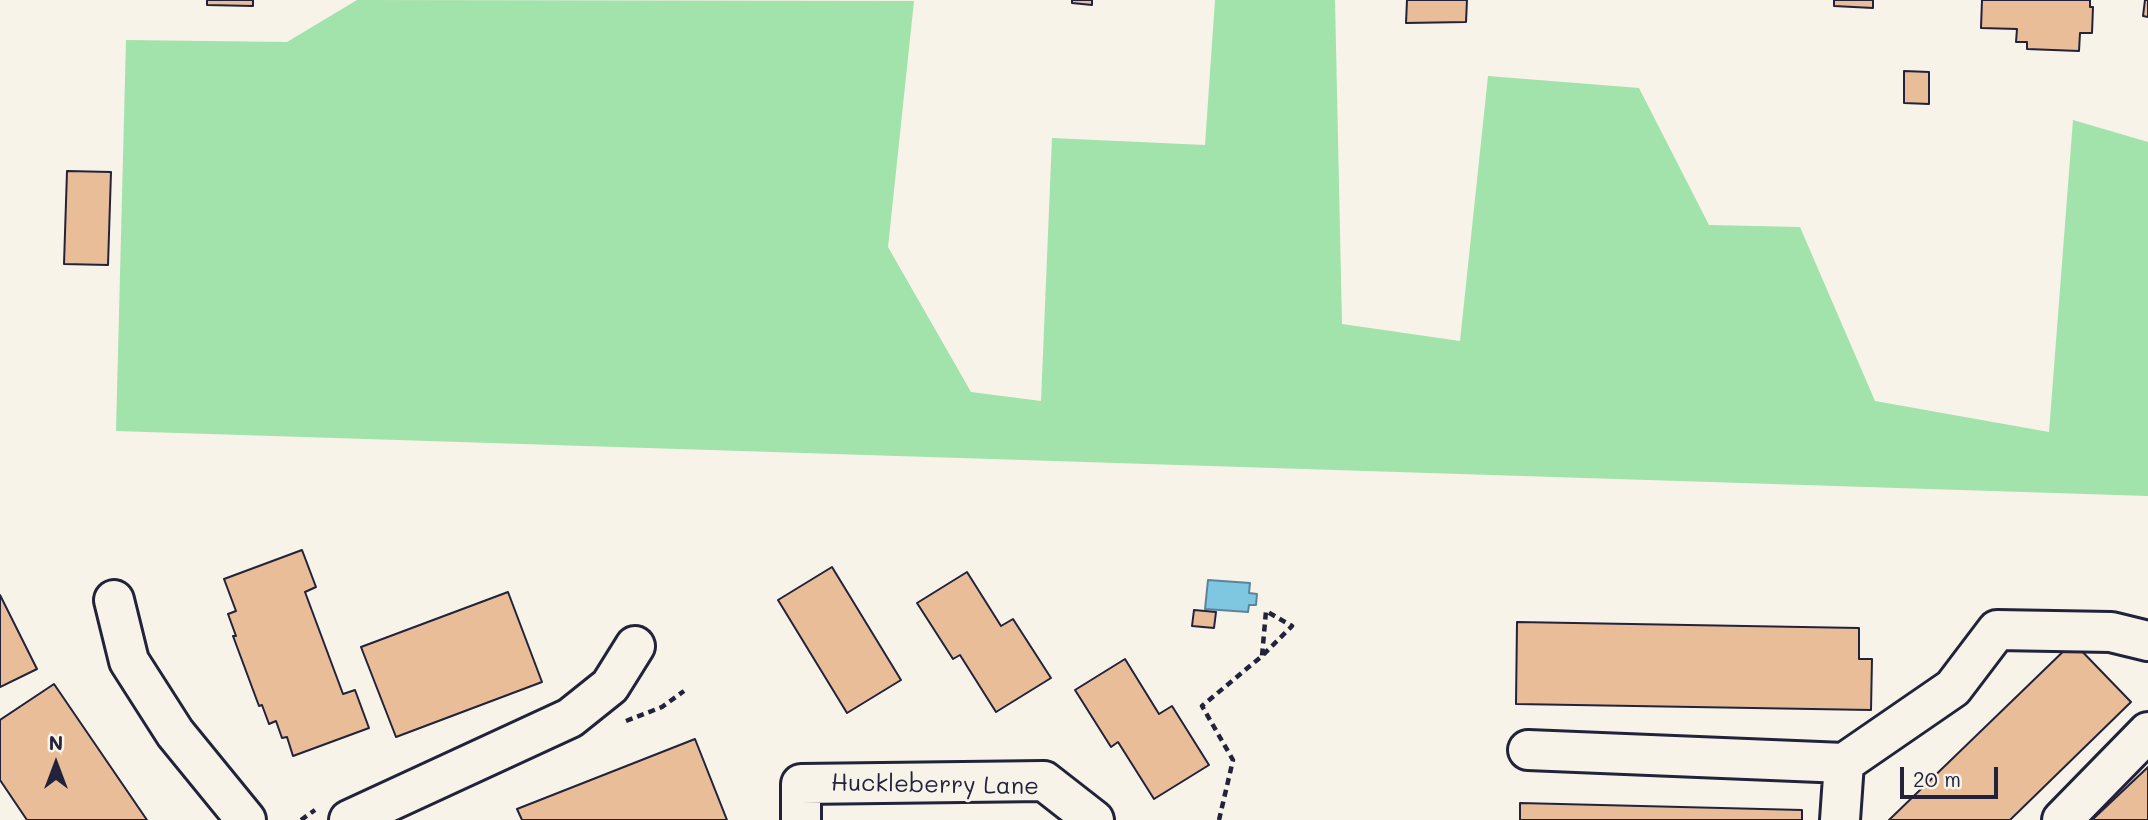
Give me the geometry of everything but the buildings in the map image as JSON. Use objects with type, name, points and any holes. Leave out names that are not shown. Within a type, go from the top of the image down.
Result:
[{"type":"street","points":[[114,600],[129,661],[175,733],[246,820]]},
{"type":"street","points":[[1528,750],[1844,762],[1953,688],[1997,630],[2111,632],[2148,640]]},
{"type":"street","points":[[349,820],[570,718],[610,686],[635,646]]},
{"type":"street","points":[[2062,820],[2148,732]]},
{"type":"street","points":[[1840,820],[1844,762]]},
{"type":"street","name":"Huckleberry Lane","points":[[802,820],[801,784],[1019,781],[1044,781],[1094,820]]},
{"type":"path","points":[[1219,820],[1233,760],[1202,706],[1262,656],[1292,626],[1266,611],[1262,656]]},
{"type":"green space","points":[[357,0],[914,1],[888,247],[971,392],[1041,401],[1052,138],[1205,145],[1215,0],[1335,0],[1342,324],[1460,341],[1488,76],[1639,88],[1709,225],[1800,227],[1875,401],[2049,432],[2073,120],[2148,142],[2148,496],[116,431],[126,40],[287,42]]},
{"type":"water","points":[[1208,580],[1250,583],[1249,593],[1257,594],[1256,605],[1249,605],[1248,612],[1205,609]]}]
